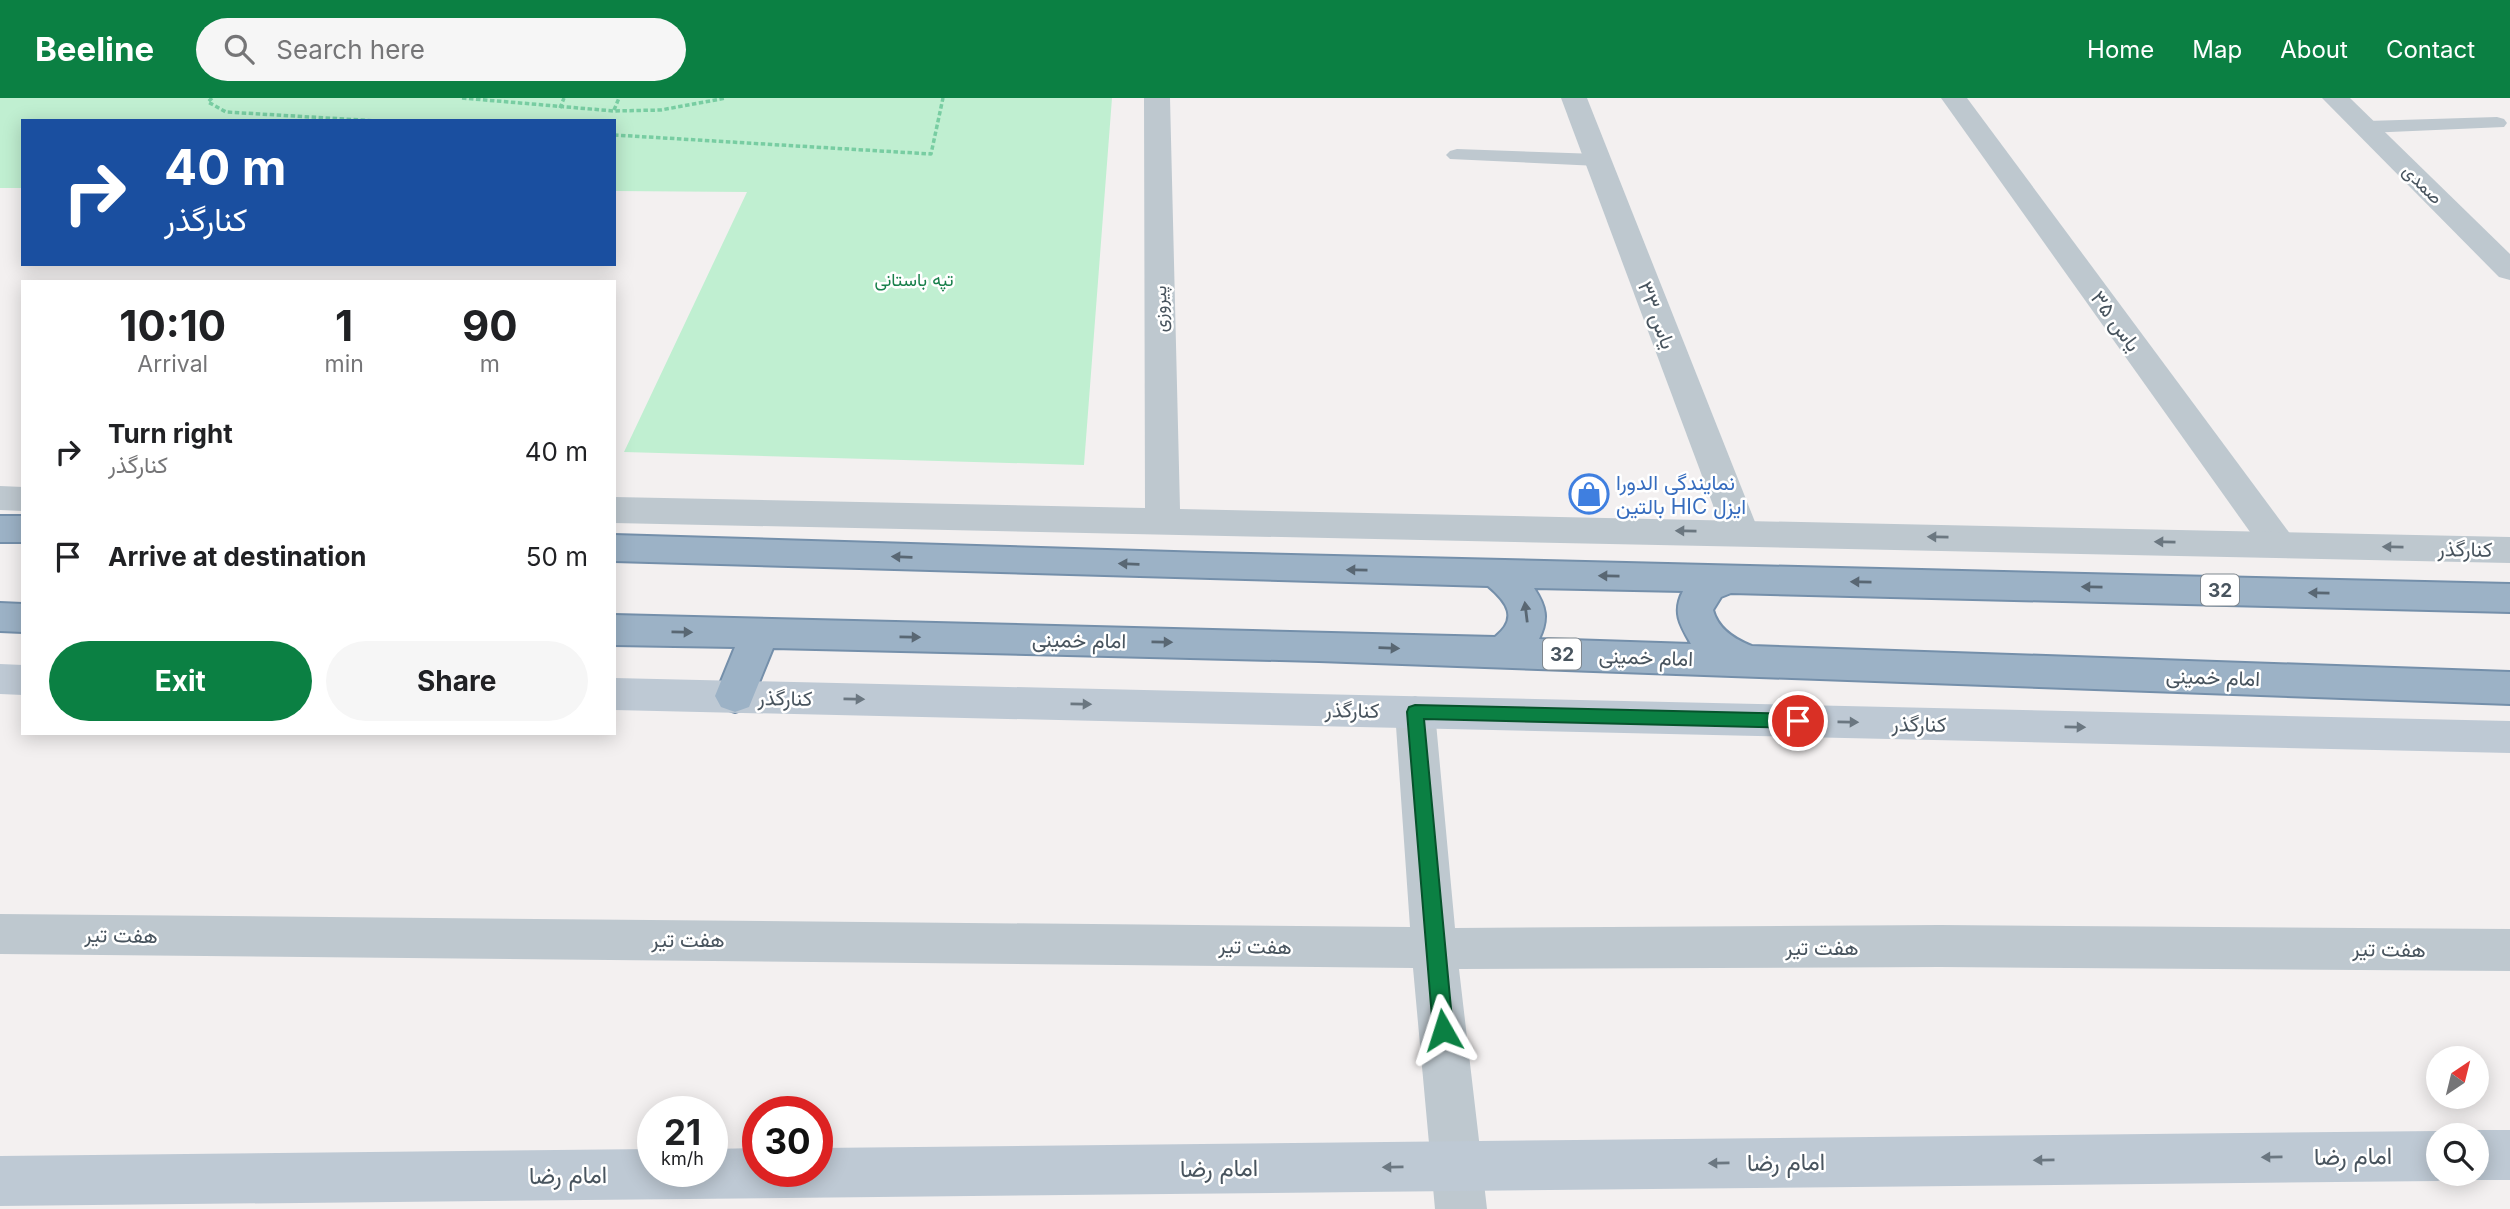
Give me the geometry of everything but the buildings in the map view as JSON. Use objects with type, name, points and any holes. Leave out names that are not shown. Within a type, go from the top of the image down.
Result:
[{"type":"highway","points":[[0,529],[21,529]]},
{"type":"highway","name":"32","points":[[616,548],[1497,574],[2510,598]]},
{"type":"highway","points":[[1497,574],[1513,584],[1529,613],[1526,628],[1518,642],[1504,652]]},
{"type":"highway","points":[[1726,579],[1711,584],[1700,593],[1694,605],[1695,619],[1714,645],[1730,655],[1749,661]]},
{"type":"highway","points":[[0,617],[21,618]]},
{"type":"highway","name":"امام خمینی","points":[[616,630],[1504,652],[2510,688]]},
{"type":"highway","points":[[735,696],[760,633]]},
{"type":"main road","points":[[0,679],[21,680]]},
{"type":"main road","name":"کنارگذر","points":[[616,694],[2510,737]]},
{"type":"main road","points":[[2489,1155],[2510,1155]]},
{"type":"main road","name":"امام رضا","points":[[0,1181],[1459,1188],[2426,1156]]},
{"type":"street","name":"پیروزی","points":[[1157,98],[1163,521]]},
{"type":"street","name":"یاس ۳۳","points":[[1574,98],[1741,532]]},
{"type":"street","name":"یاس ۳۵","points":[[1954,98],[2278,544]]},
{"type":"street","name":"صمدی","points":[[2335,98],[2510,271]]},
{"type":"street","points":[[0,498],[21,499]]},
{"type":"street","name":"کنارگذر","points":[[616,510],[2510,550]]},
{"type":"street","points":[[1415,712],[1434,948],[1459,1188]]},
{"type":"street","name":"هفت تیر","points":[[0,934],[1434,948],[1954,946],[2510,950]]},
{"type":"lane","points":[[2367,127],[2497,123]]},
{"type":"lane","points":[[1457,155],[1598,160]]},
{"type":"path","points":[[212,98],[208,102],[226,112],[343,119]]},
{"type":"path","points":[[462,98],[614,111],[661,110],[726,98]]},
{"type":"path","points":[[560,108],[564,98]]},
{"type":"path","points":[[614,111],[619,98]]},
{"type":"path","points":[[616,135],[931,153],[943,98]]},
{"type":"green space","name":"تپه باستانی","points":[[0,98],[1112,98],[1084,465],[624,452],[747,192],[616,191],[616,119],[21,119],[21,188],[0,188]]},
{"type":"place","name":"نمایندگی الدورا بالتین HIC ایزل","points":[[1589,494]]},
{"type":"route","points":[[1443,1030],[1415,712],[1798,721]]}]
